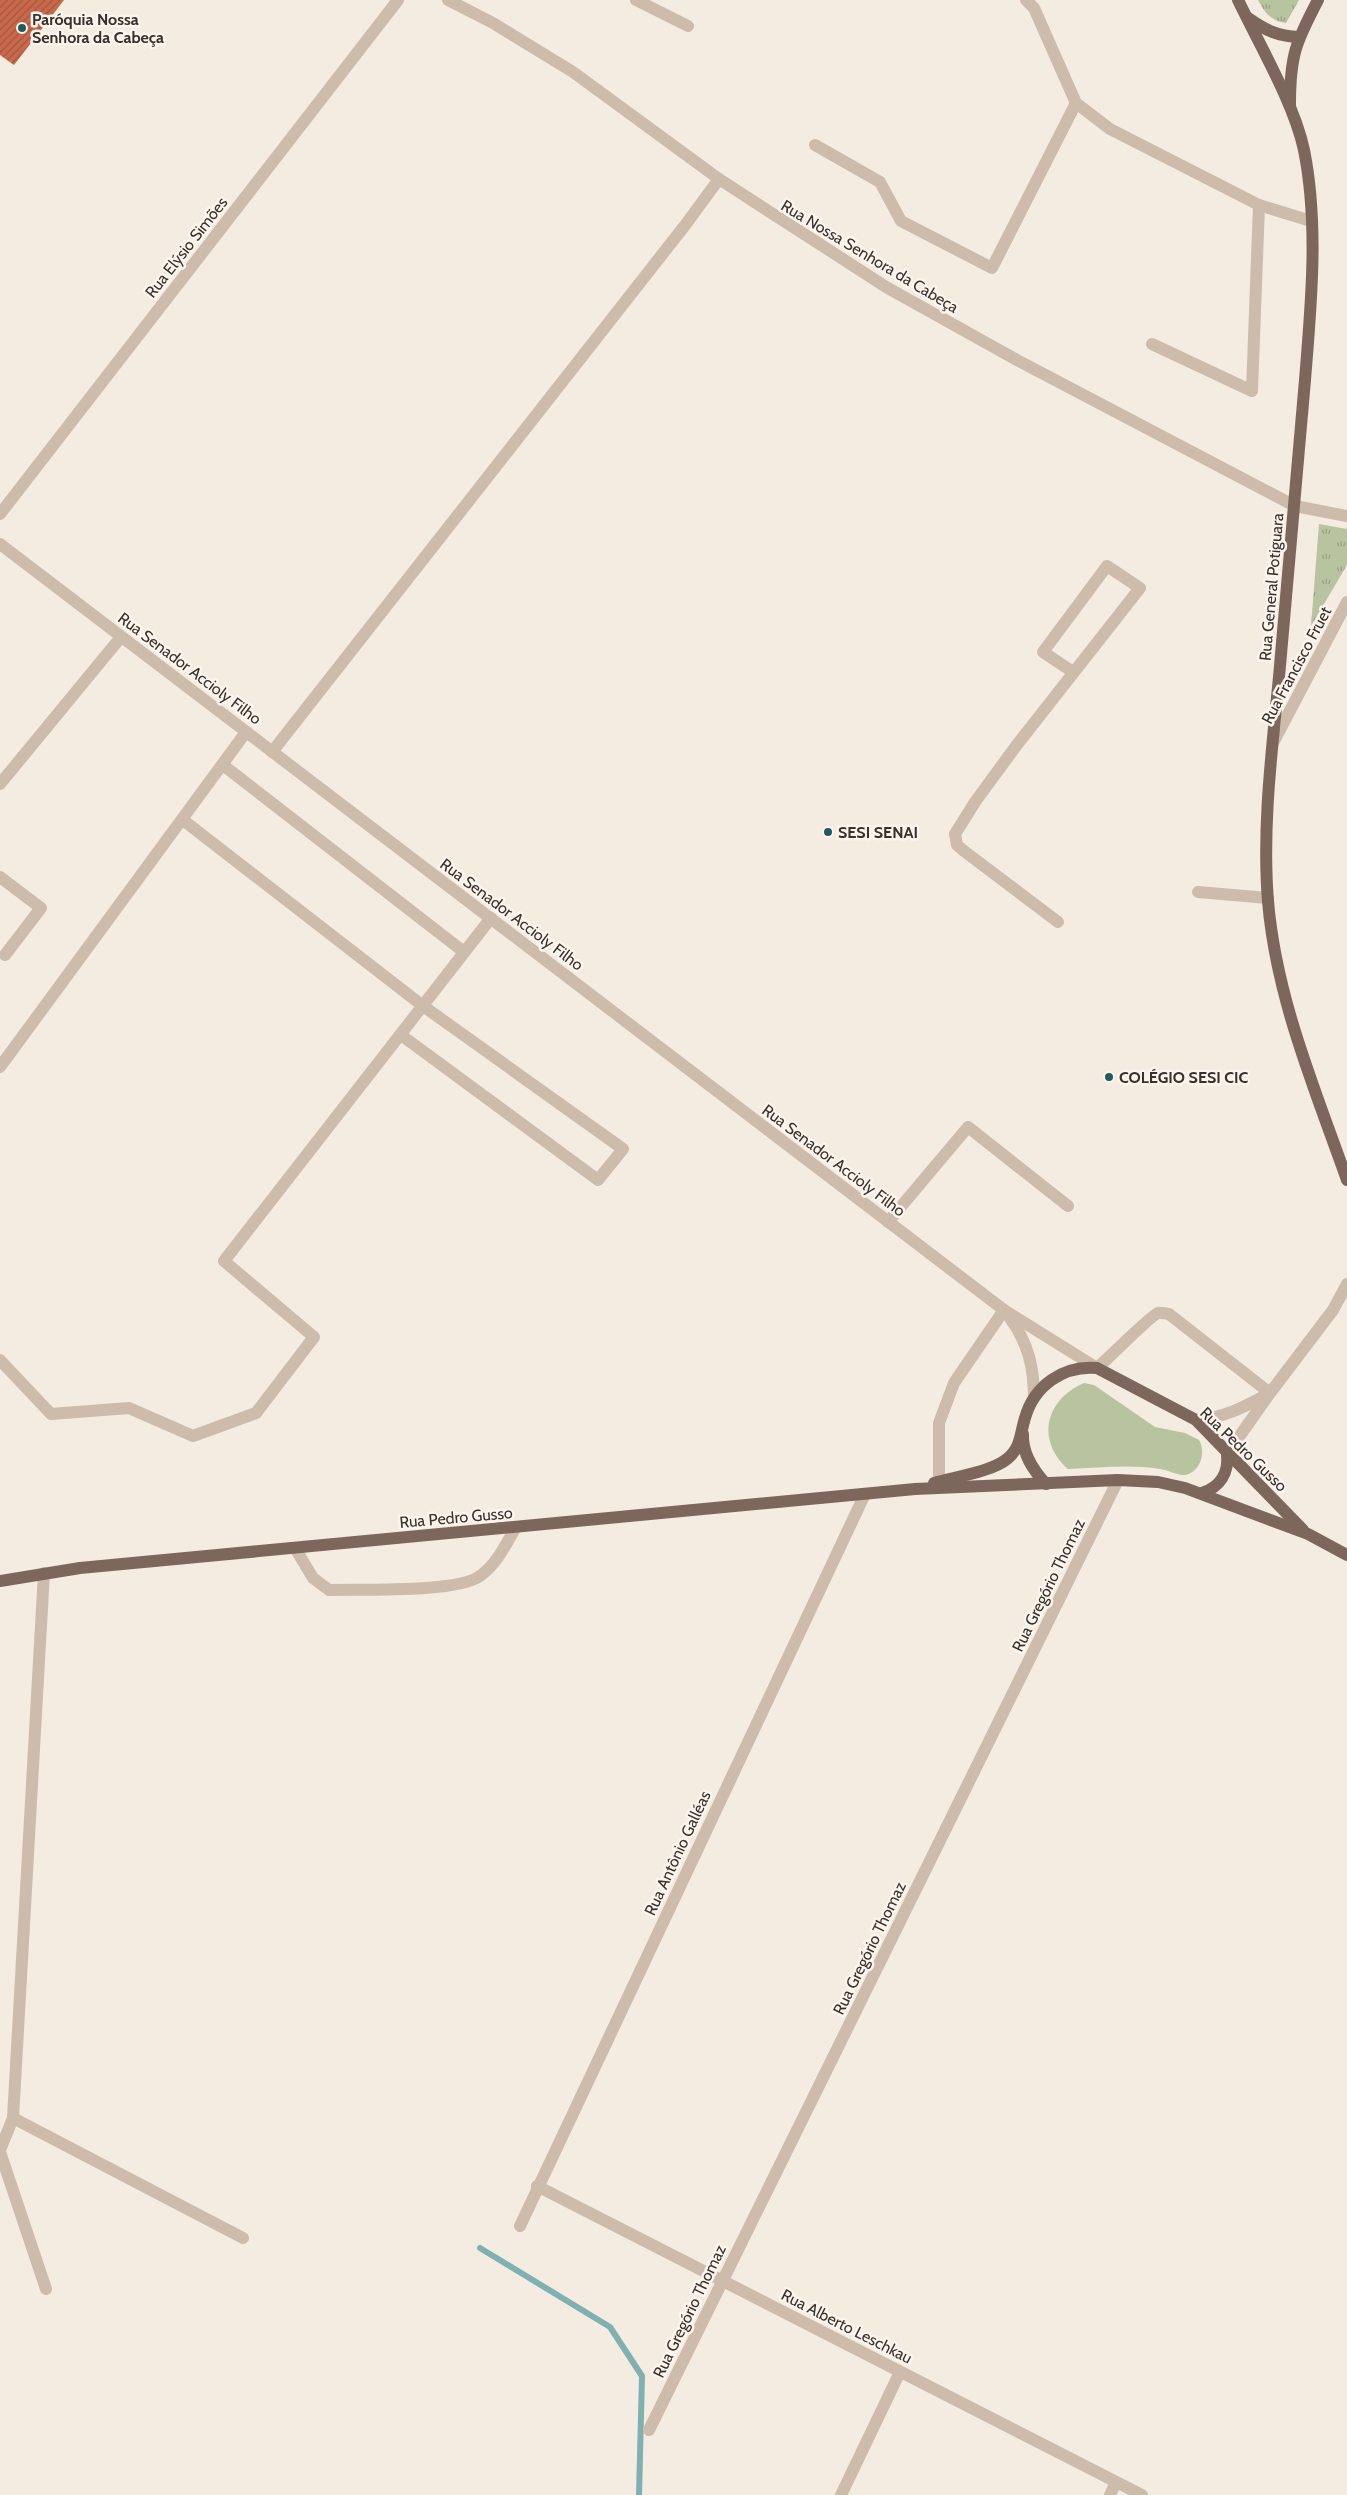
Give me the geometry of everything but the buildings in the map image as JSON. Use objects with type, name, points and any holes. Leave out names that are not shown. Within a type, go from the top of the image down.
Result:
[{"type":"main road","name":"Rua General Potiguara","points":[[1238,0],[1290,108],[1304,151],[1311,221],[1310,311],[1295,506],[1273,744],[1268,827],[1268,898],[1273,942],[1283,992],[1347,1180]]},
{"type":"main road","points":[[1290,108],[1291,62],[1299,37],[1318,0]]},
{"type":"main road","points":[[1246,16],[1266,31],[1280,37],[1299,37]]},
{"type":"main road","name":"Rua Pedro Gusso","points":[[915,1489],[995,1466],[1006,1461],[1014,1453],[1023,1432],[1024,1421],[1034,1398],[1045,1384],[1057,1376],[1084,1367],[1097,1368],[1196,1420],[1227,1454],[1308,1534]]},
{"type":"main road","points":[[1023,1432],[1024,1449],[1029,1463],[1046,1484]]},
{"type":"main road","points":[[1202,1493],[1210,1490],[1222,1479],[1228,1463],[1227,1454]]},
{"type":"main road","name":"Rua Pedro Gusso","points":[[0,1581],[44,1573],[915,1489],[1118,1480],[1158,1482],[1202,1493],[1308,1534],[1347,1555]]},
{"type":"street","name":"Rua Elýsio Simões","points":[[0,514],[398,0]]},
{"type":"street","name":"Rua Nossa Senhora da Cabeça","points":[[448,0],[501,28],[574,72],[719,179],[830,252],[955,327],[1295,506],[1347,516]]},
{"type":"street","points":[[636,0],[688,26]]},
{"type":"street","points":[[1026,0],[1034,8],[1076,103],[1110,129],[1259,205],[1311,221]]},
{"type":"street","points":[[815,144],[880,182],[901,221],[992,268],[1076,103]]},
{"type":"street","points":[[272,752],[686,224],[719,179]]},
{"type":"street","points":[[1152,344],[1252,391],[1259,205]]},
{"type":"street","name":"Rua Senador Accioly Filho","points":[[0,544],[1004,1310],[1097,1368]]},
{"type":"street","points":[[1058,922],[977,863],[957,845],[955,834],[974,802],[1016,746],[1140,588],[1107,566],[1043,652],[1073,672]]},
{"type":"street","name":"Rua Francisco Fruet","points":[[1273,744],[1347,602]]},
{"type":"street","points":[[0,784],[121,637]]},
{"type":"street","points":[[0,1067],[246,732]]},
{"type":"street","points":[[222,765],[464,952]]},
{"type":"street","points":[[183,820],[423,1006],[623,1150],[598,1180],[401,1035]]},
{"type":"street","points":[[0,877],[41,908],[5,955]]},
{"type":"street","points":[[1198,892],[1268,898]]},
{"type":"street","points":[[0,1360],[52,1414],[129,1408],[193,1436],[256,1414],[314,1337],[224,1261],[490,918]]},
{"type":"street","points":[[888,1222],[968,1127],[1068,1206]]},
{"type":"street","points":[[1227,1454],[1270,1393],[1333,1310],[1347,1284]]},
{"type":"street","points":[[939,1482],[939,1424],[954,1384],[1004,1310]]},
{"type":"street","name":"Rua Senador Accioly Filho","points":[[1004,1310],[1017,1328],[1031,1358],[1034,1377],[1034,1398]]},
{"type":"street","points":[[1097,1368],[1158,1313],[1170,1314],[1270,1393]]},
{"type":"street","points":[[1196,1420],[1215,1418],[1236,1412],[1270,1393]]},
{"type":"street","name":"Rua Gregório Thomaz","points":[[649,2430],[1118,1480]]},
{"type":"street","name":"Rua Antônio Galléas","points":[[520,2226],[537,2186],[865,1494]]},
{"type":"street","points":[[295,1548],[313,1578],[329,1590],[452,1586],[479,1577],[495,1562],[516,1527]]},
{"type":"street","points":[[44,1573],[39,1632],[13,2118],[0,2151],[46,2289]]},
{"type":"street","points":[[13,2118],[243,2238]]},
{"type":"street","name":"Rua Alberto Leschkau","points":[[537,2186],[1142,2495]]},
{"type":"street","points":[[841,2495],[900,2372]]},
{"type":"street","points":[[1110,2495],[1116,2482]]},
{"type":"green space","points":[[1258,0],[1299,0],[1286,23],[1269,16]]},
{"type":"green space","points":[[1319,524],[1347,529],[1347,565],[1311,626]]},
{"type":"green space","points":[[1084,1383],[1094,1385],[1155,1427],[1185,1433],[1199,1440],[1202,1455],[1199,1465],[1195,1470],[1186,1475],[1160,1469],[1137,1467],[1068,1469],[1058,1458],[1052,1446],[1049,1422],[1053,1410],[1061,1400],[1071,1390]]},
{"type":"waterway","points":[[480,2248],[610,2327],[642,2376],[639,2495]]},
{"type":"place","name":"Paróquia Nossa Senhora da Cabeça","points":[[22,28]]},
{"type":"place","name":"SESI SENAI","points":[[828,832]]},
{"type":"place","name":"COLÉGIO SESI CIC","points":[[1109,1077]]}]
